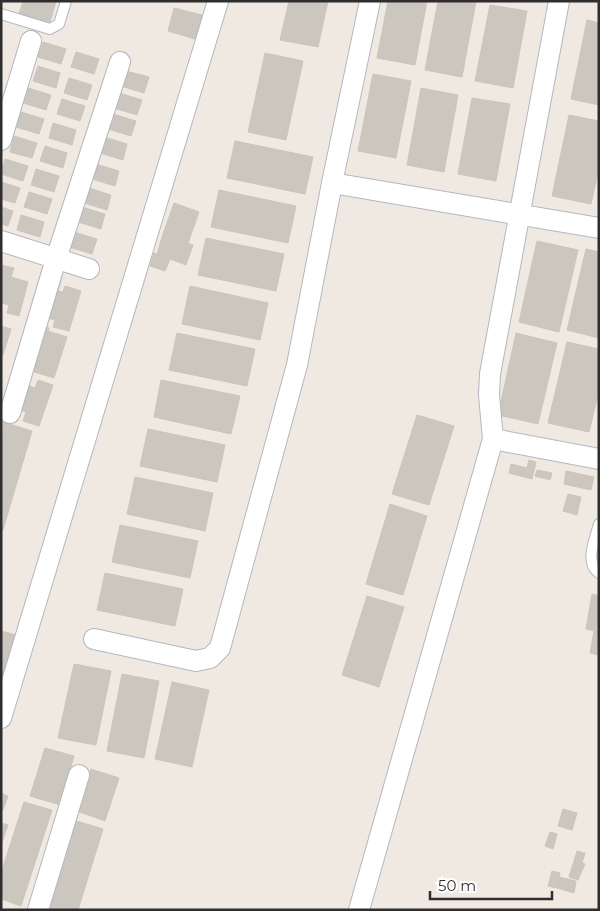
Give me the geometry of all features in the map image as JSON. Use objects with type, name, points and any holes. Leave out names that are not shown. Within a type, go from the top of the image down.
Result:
[{"type":"street","points":[[1,718],[218,1]]},
{"type":"street","points":[[94,640],[196,661],[210,658],[220,648],[297,364],[370,1]]},
{"type":"street","points":[[359,910],[493,439],[489,394],[490,374],[559,1]]},
{"type":"street","points":[[1,140],[31,41]]},
{"type":"street","points":[[10,413],[56,259],[120,62]]},
{"type":"street","points":[[332,183],[599,228]]},
{"type":"street","points":[[1,242],[90,269]]},
{"type":"street","points":[[493,439],[599,459]]},
{"type":"street","points":[[38,910],[79,775]]},
{"type":"lane","points":[[1,14],[50,30],[59,24],[66,1]]},
{"type":"lane","points":[[599,524],[591,562],[593,569],[599,573]]},
{"type":"building","points":[[23,1],[56,1],[50,22],[19,14]]},
{"type":"building","points":[[289,1],[328,1],[318,47],[280,40]]},
{"type":"building","points":[[388,1],[427,1],[415,65],[377,58]]},
{"type":"building","points":[[438,1],[476,1],[462,77],[425,70]]},
{"type":"building","points":[[490,5],[527,11],[513,88],[475,81]]},
{"type":"building","points":[[174,8],[202,15],[195,39],[168,31]]},
{"type":"building","points":[[587,20],[599,23],[599,105],[571,99]]},
{"type":"building","points":[[43,42],[66,49],[61,64],[38,57]]},
{"type":"building","points":[[76,52],[99,59],[94,74],[71,67]]},
{"type":"building","points":[[265,53],[303,61],[286,140],[248,132]]},
{"type":"building","points":[[38,66],[60,73],[56,88],[33,81]]},
{"type":"building","points":[[126,71],[149,77],[144,93],[121,86]]},
{"type":"building","points":[[373,74],[411,81],[396,158],[358,151]]},
{"type":"building","points":[[69,78],[92,85],[87,100],[64,93]]},
{"type":"building","points":[[28,88],[51,95],[46,110],[23,103]]},
{"type":"building","points":[[421,88],[458,95],[444,172],[407,165]]},
{"type":"building","points":[[119,93],[142,100],[137,115],[114,108]]},
{"type":"building","points":[[472,98],[510,104],[496,181],[458,174]]},
{"type":"building","points":[[62,99],[85,106],[80,121],[57,114]]},
{"type":"building","points":[[21,112],[44,119],[39,134],[16,127]]},
{"type":"building","points":[[113,114],[136,121],[131,136],[108,129]]},
{"type":"building","points":[[569,115],[599,121],[599,168],[591,204],[552,196]]},
{"type":"building","points":[[53,123],[76,130],[72,145],[49,138]]},
{"type":"building","points":[[14,136],[37,143],[32,158],[10,152]]},
{"type":"building","points":[[104,137],[127,144],[123,160],[100,153]]},
{"type":"building","points":[[235,141],[313,157],[305,194],[227,178]]},
{"type":"building","points":[[45,146],[67,153],[63,168],[40,161]]},
{"type":"building","points":[[5,159],[28,166],[23,181],[1,174]]},
{"type":"building","points":[[96,164],[119,171],[115,186],[92,179]]},
{"type":"building","points":[[36,169],[59,176],[54,192],[31,185]]},
{"type":"building","points":[[1,182],[20,188],[15,203],[1,199]]},
{"type":"building","points":[[89,188],[111,195],[107,210],[84,203]]},
{"type":"building","points":[[219,190],[296,206],[288,243],[211,227]]},
{"type":"building","points":[[29,192],[52,199],[47,214],[24,207]]},
{"type":"building","points":[[174,203],[199,212],[188,243],[163,234]]},
{"type":"building","points":[[1,207],[13,211],[8,226],[1,224]]},
{"type":"building","points":[[82,207],[105,214],[101,229],[78,222]]},
{"type":"building","points":[[21,215],[44,222],[40,237],[17,230]]},
{"type":"building","points":[[74,232],[97,239],[92,254],[69,247]]},
{"type":"building","points":[[163,234],[193,245],[186,265],[157,254]]},
{"type":"building","points":[[206,238],[284,254],[276,291],[198,275]]},
{"type":"building","points":[[537,241],[578,250],[559,332],[519,322]]},
{"type":"building","points":[[586,249],[599,252],[599,338],[567,330]]},
{"type":"building","points":[[154,253],[170,259],[165,271],[150,266]]},
{"type":"building","points":[[1,265],[14,268],[11,277],[28,282],[19,316],[7,313],[9,305],[2,303],[1,307]]},
{"type":"building","points":[[54,275],[62,277],[58,291],[63,292],[65,286],[81,291],[69,331],[53,327],[55,320],[42,316]]},
{"type":"building","points":[[190,286],[268,303],[260,340],[182,324]]},
{"type":"building","points":[[38,325],[49,328],[48,331],[67,337],[54,378],[24,369]]},
{"type":"building","points":[[1,326],[11,329],[3,355],[1,355]]},
{"type":"building","points":[[177,333],[255,349],[247,386],[169,370]]},
{"type":"building","points":[[516,333],[557,343],[538,424],[498,415]]},
{"type":"building","points":[[567,342],[599,349],[599,391],[589,432],[548,423]]},
{"type":"building","points":[[38,380],[53,385],[39,426],[23,421],[26,412],[13,408],[22,383],[35,388]]},
{"type":"building","points":[[161,380],[240,396],[231,434],[154,417]]},
{"type":"building","points":[[417,415],[454,426],[429,505],[392,494]]},
{"type":"building","points":[[3,422],[32,431],[3,530],[1,530]]},
{"type":"building","points":[[148,429],[225,445],[217,482],[140,466]]},
{"type":"building","points":[[529,460],[536,462],[532,479],[509,473],[511,464],[527,468]]},
{"type":"building","points":[[537,470],[552,473],[550,480],[535,476]]},
{"type":"building","points":[[566,471],[594,477],[591,490],[564,484]]},
{"type":"building","points":[[135,477],[213,493],[205,531],[127,514]]},
{"type":"building","points":[[568,494],[581,497],[577,515],[563,511]]},
{"type":"building","points":[[390,504],[427,516],[403,595],[366,584]]},
{"type":"building","points":[[120,525],[198,541],[190,578],[112,562]]},
{"type":"building","points":[[105,573],[183,589],[175,626],[97,610]]},
{"type":"building","points":[[592,594],[599,596],[599,655],[590,653],[594,631],[586,629]]},
{"type":"building","points":[[367,596],[404,607],[379,687],[342,675]]},
{"type":"building","points":[[1,631],[20,636],[1,683]]},
{"type":"building","points":[[74,664],[111,671],[96,745],[58,738]]},
{"type":"building","points":[[122,674],[159,681],[144,758],[107,751]]},
{"type":"building","points":[[172,682],[209,690],[192,767],[155,759]]},
{"type":"building","points":[[45,748],[74,756],[60,805],[30,796]]},
{"type":"building","points":[[91,769],[119,778],[105,821],[77,811]]},
{"type":"building","points":[[1,793],[8,796],[3,810],[1,809]]},
{"type":"building","points":[[24,802],[52,810],[21,906],[1,899],[1,873]]},
{"type":"building","points":[[563,809],[577,813],[572,830],[558,826]]},
{"type":"building","points":[[73,820],[103,829],[78,910],[46,910]]},
{"type":"building","points":[[1,823],[8,825],[1,845]]},
{"type":"building","points":[[550,832],[557,834],[553,849],[545,846]]},
{"type":"building","points":[[577,851],[585,853],[582,863],[574,861]]},
{"type":"building","points":[[574,861],[585,864],[578,880],[569,877]]},
{"type":"building","points":[[552,871],[560,873],[557,888],[548,886]]},
{"type":"building","points":[[559,877],[576,881],[574,893],[557,888]]}]
